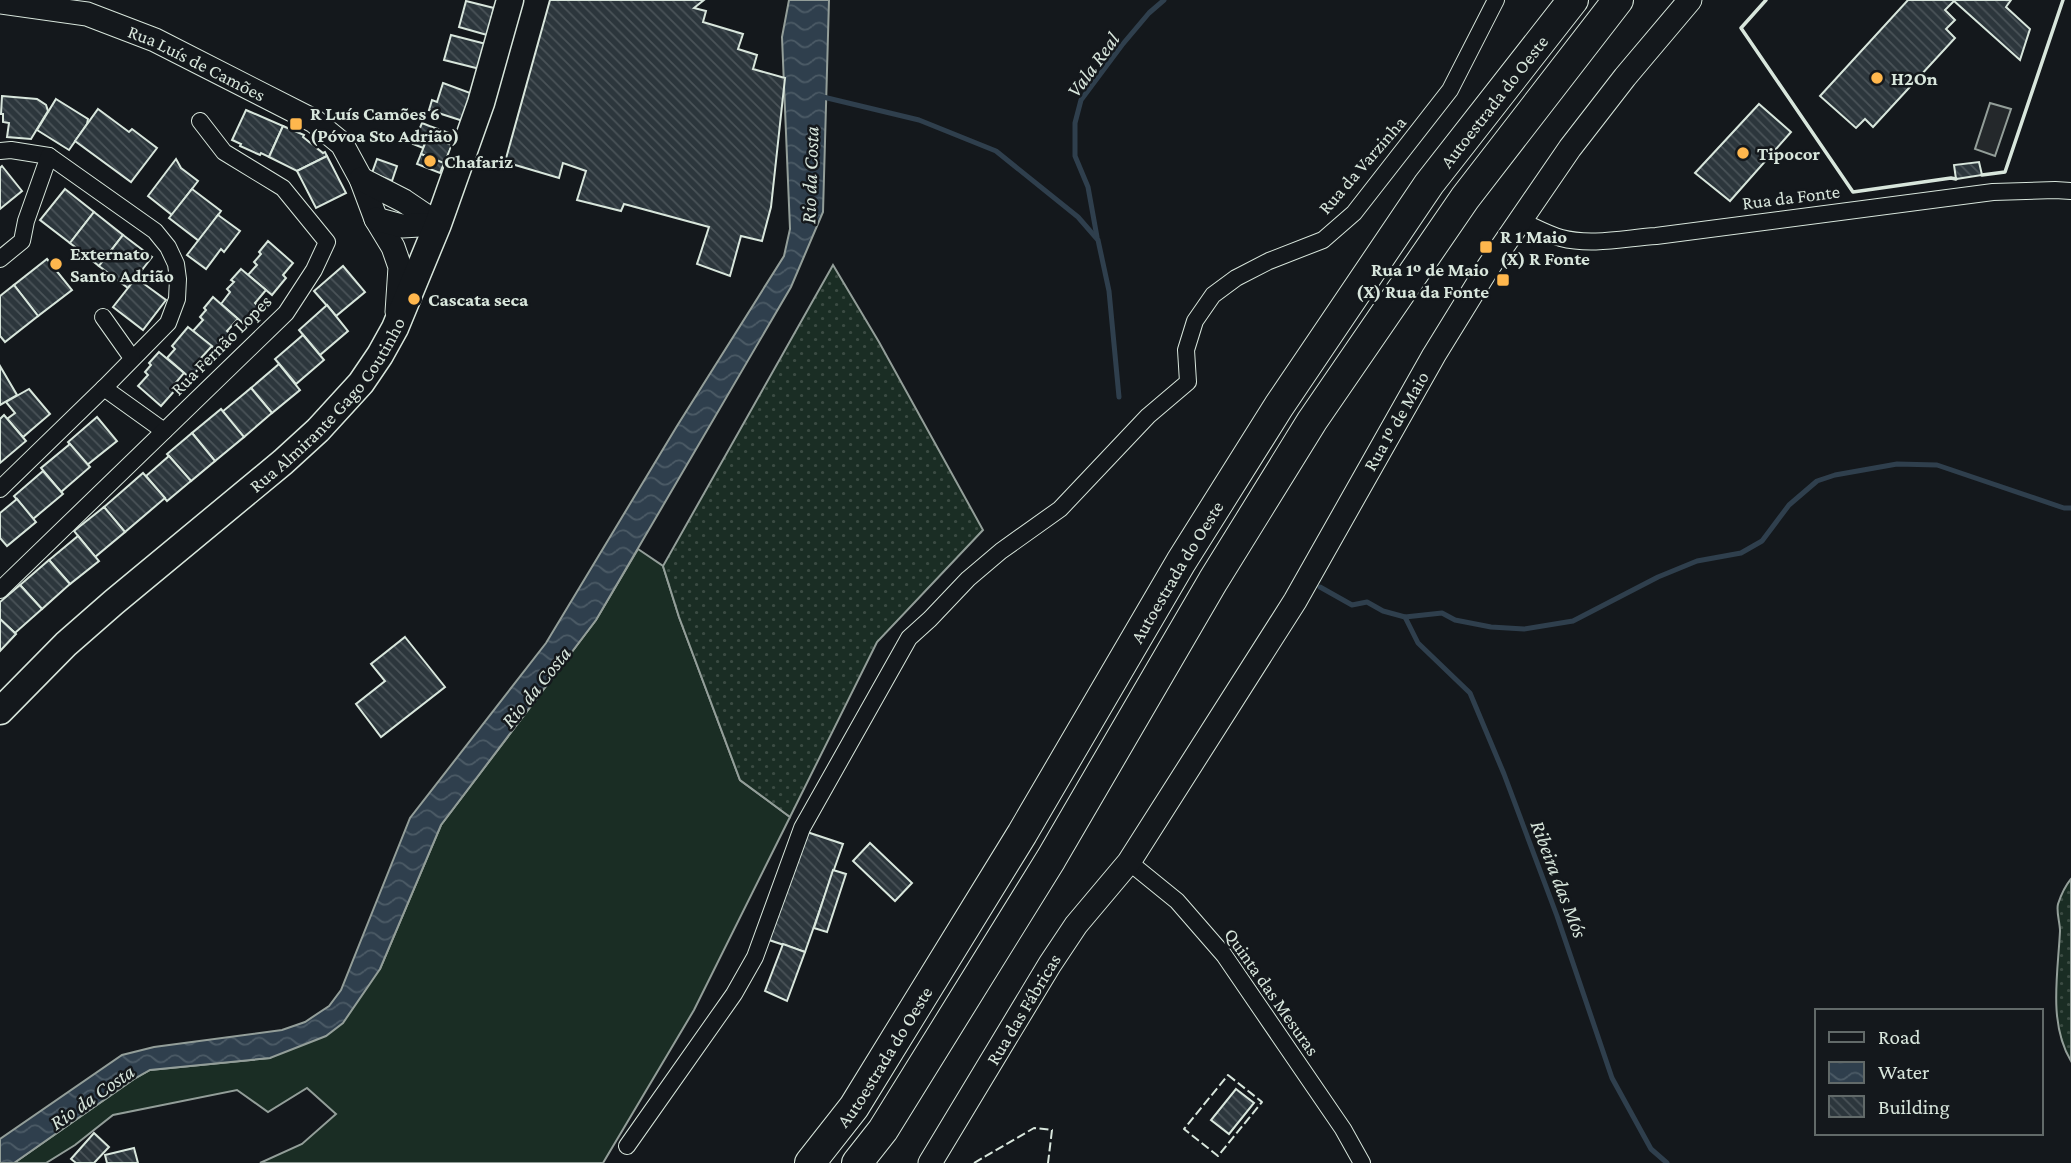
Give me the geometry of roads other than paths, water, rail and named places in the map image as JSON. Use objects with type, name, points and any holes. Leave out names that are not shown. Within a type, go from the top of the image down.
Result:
[{"type":"highway","name":"Autoestrada do Oeste","points":[[810,1163],[861,1095],[1022,834],[1181,562],[1279,406],[1429,184],[1573,0]]},
{"type":"highway","name":"Autoestrada do Oeste","points":[[857,1163],[883,1130],[1051,859],[1213,581],[1312,421],[1465,198],[1618,0]]},
{"type":"main road","name":"Rua Almirante Gago Coutinho","points":[[0,710],[75,635],[283,462],[318,430],[363,380],[395,328],[438,224],[481,103],[510,0]]},
{"type":"street","name":"Rua da Varzinha","points":[[627,1146],[734,994],[755,957],[802,828],[909,638],[968,579],[1001,551],[1060,509],[1148,416],[1188,382],[1186,350],[1195,321],[1213,295],[1236,278],[1269,261],[1323,240],[1354,213],[1450,90],[1496,0]]},
{"type":"street","name":"Rua 1º de Maio","points":[[1129,862],[1295,601],[1434,355],[1519,220],[1625,77],[1690,0]]},
{"type":"street","name":"Rua Luís de Camões","points":[[0,2],[87,14],[155,40],[314,121],[342,144],[361,179],[376,219],[393,247],[400,267],[395,328]]},
{"type":"street","name":"Rua Fernão Lopes","points":[[0,590],[286,313],[314,270],[327,242],[283,188],[224,152],[200,121]]},
{"type":"street","points":[[0,151],[11,150],[49,156],[155,231],[168,247],[176,264],[178,279],[177,299],[168,323],[0,489]]},
{"type":"street","points":[[0,259],[22,241],[26,221],[49,156]]},
{"type":"street","points":[[361,179],[404,201],[438,224]]},
{"type":"street","points":[[404,201],[449,190]]},
{"type":"street","name":"Rua da Fonte","points":[[1519,220],[1560,238],[1601,240],[1656,236],[1993,191],[2071,191]]},
{"type":"street","points":[[376,219],[402,226],[438,224]]},
{"type":"street","points":[[103,317],[132,358]]},
{"type":"street","points":[[104,388],[164,431]]},
{"type":"street","name":"Rua das Fábricas","points":[[930,1163],[1050,964],[1076,925],[1129,862]]},
{"type":"street","name":"Quinta das Mesuras","points":[[1129,862],[1177,901],[1224,955],[1343,1129],[1362,1163]]},
{"type":"water","name":"Rio da Costa","points":[[789,0],[829,0],[823,212],[791,287],[596,620],[441,825],[380,969],[343,1023],[326,1036],[270,1058],[150,1070],[14,1163],[0,1163],[0,1139],[122,1055],[154,1047],[282,1030],[305,1022],[329,1006],[341,990],[410,818],[546,643],[784,256],[790,229],[782,37]]},
{"type":"waterway","name":"Vala Real","points":[[1097,237],[1088,187],[1075,156],[1075,123],[1081,100],[1122,45],[1164,0]]},
{"type":"waterway","points":[[819,96],[919,120],[996,151],[1078,217],[1098,240],[1109,291],[1119,397]]},
{"type":"waterway","points":[[1320,587],[1352,605],[1367,602],[1383,611],[1405,617],[1442,613],[1455,620],[1491,627],[1524,629],[1573,621],[1658,577],[1697,561],[1741,553],[1762,541],[1789,505],[1817,481],[1835,475],[1897,464],[1937,465],[2064,508],[2071,508]]},
{"type":"waterway","name":"Ribeira das Mós","points":[[1405,617],[1418,643],[1470,693],[1504,774],[1557,916],[1612,1078],[1651,1149],[1667,1163]]},
{"type":"place","name":"H2On","points":[[1877,78]]},
{"type":"place","name":"R Luís Camões 6 (Póvoa Sto Adrião)","points":[[296,124]]},
{"type":"place","name":"Tipocor","points":[[1743,153]]},
{"type":"place","name":"Chafariz","points":[[430,161]]},
{"type":"place","name":"R 1 Maio (X) R Fonte","points":[[1486,247]]},
{"type":"place","name":"Externato Santo Adrião","points":[[56,264]]},
{"type":"place","name":"Rua 1º de Maio (X) Rua da Fonte","points":[[1503,280]]},
{"type":"place","name":"Cascata seca","points":[[414,299]]}]
